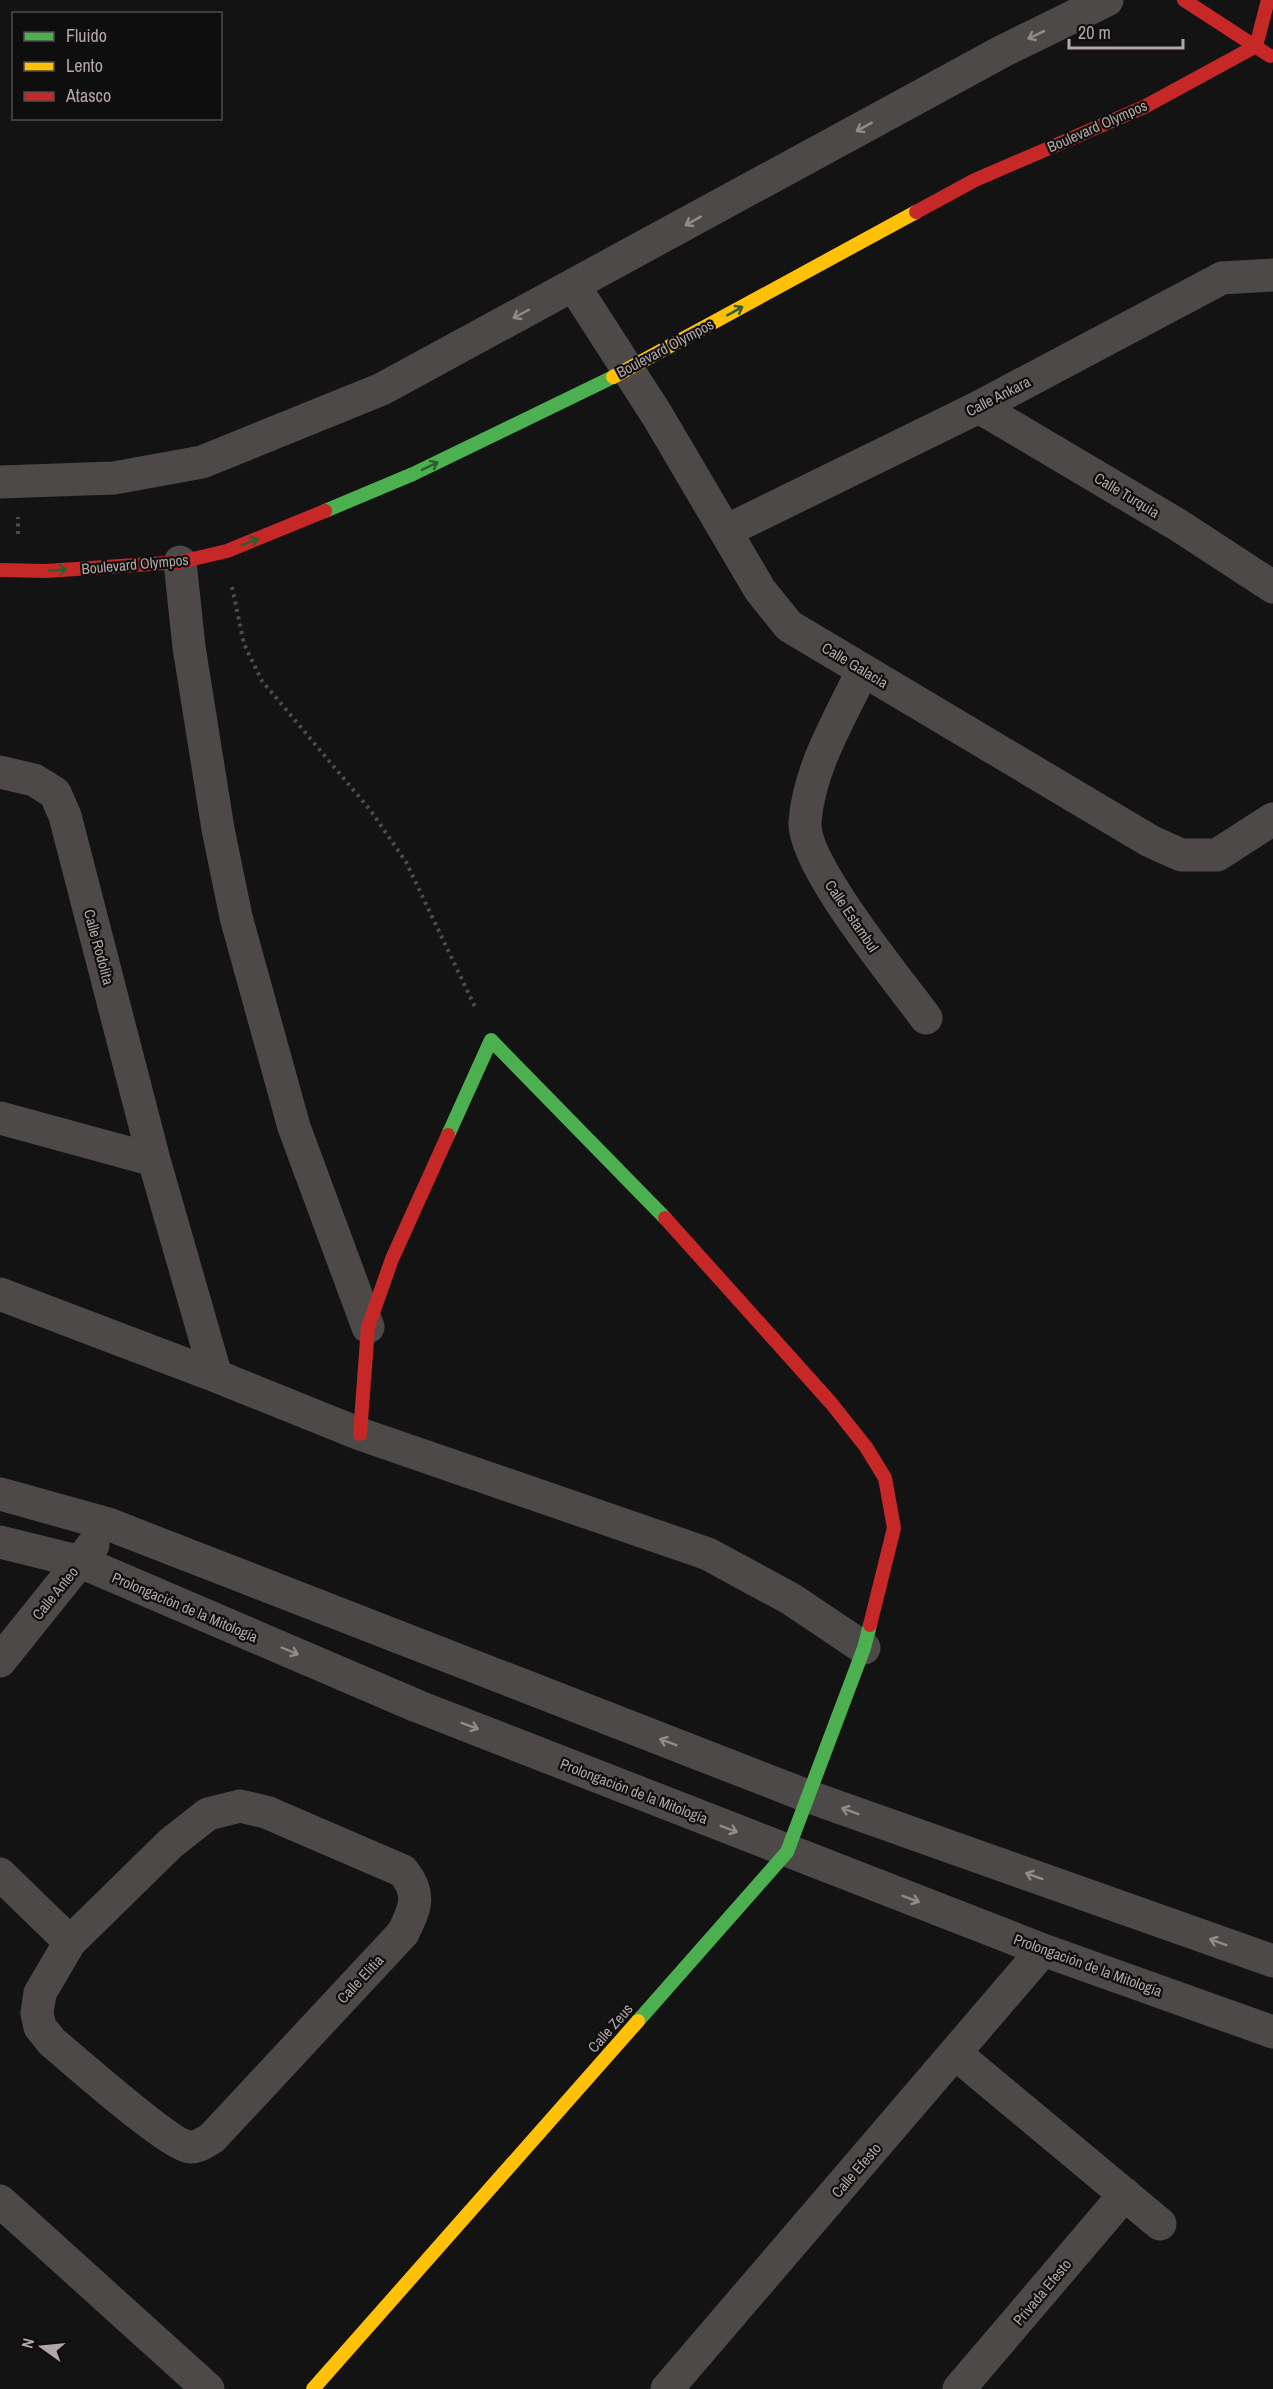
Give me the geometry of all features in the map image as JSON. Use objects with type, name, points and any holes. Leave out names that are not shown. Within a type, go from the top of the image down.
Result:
[{"type":"street","points":[[10,482],[114,478],[202,462],[382,389],[1004,51],[1107,0]]},
{"type":"street","points":[[1184,0],[1273,57]]},
{"type":"street","points":[[1256,46],[1268,0]]},
{"type":"street","name":"Boulevard Olympos","points":[[0,570],[46,571],[180,562],[227,551],[413,474],[627,370],[975,180],[1144,107],[1256,46]]},
{"type":"street","name":"Calle Ankara","points":[[726,531],[979,406],[1222,278],[1273,275]]},
{"type":"street","name":"Calle Galacia","points":[[574,286],[760,590],[789,626],[1150,842],[1181,855],[1217,855],[1273,819]]},
{"type":"street","name":"Calle Turquia","points":[[979,406],[1178,525],[1273,586]]},
{"type":"street","points":[[180,562],[189,647],[214,806],[236,917],[294,1127],[368,1327]]},
{"type":"street","name":"Calle Estambul","points":[[863,670],[813,778],[805,825],[813,853],[835,895],[926,1018]]},
{"type":"street","name":"Calle Rodolita","points":[[0,772],[34,780],[55,793],[65,816],[154,1160],[216,1376]]},
{"type":"street","points":[[360,1434],[368,1327],[392,1258],[491,1040]]},
{"type":"street","name":"Calle Zeus","points":[[313,2389],[787,1852],[810,1797],[864,1648],[894,1528],[885,1479],[866,1446],[637,1186],[491,1040]]},
{"type":"street","points":[[0,1118],[154,1160]]},
{"type":"street","points":[[0,1294],[216,1376],[360,1434],[708,1554],[791,1599],[864,1648]]},
{"type":"street","points":[[0,1494],[108,1524],[810,1797],[1273,1961]]},
{"type":"street","name":"Calle Anteo","points":[[0,1661],[81,1562],[108,1524]]},
{"type":"street","name":"Prolongación de la Mitología","points":[[0,1542],[81,1562],[417,1706],[787,1852],[1043,1950],[1273,2032]]},
{"type":"street","name":"Calle Elitia","points":[[240,1806],[266,1812],[403,1871],[412,1884],[416,1897],[414,1910],[403,1933],[212,2138],[200,2146],[190,2148],[164,2133],[52,2042],[40,2027],[37,2013],[40,1993],[70,1942],[171,1843],[208,1814],[240,1806]]},
{"type":"street","points":[[0,1874],[70,1942]]},
{"type":"street","name":"Calle Efesto","points":[[678,2385],[1043,1950]]},
{"type":"street","points":[[956,2054],[1160,2224]]},
{"type":"street","name":"Privada Efesto","points":[[959,2389],[1125,2194]]},
{"type":"street","points":[[0,2201],[208,2389]]},
{"type":"path","points":[[10,482],[17,571]]},
{"type":"path","points":[[227,551],[244,644],[262,681],[371,811],[406,862],[491,1040]]},
{"type":"traffic: fast","points":[[325,511],[413,474],[613,377]]},
{"type":"traffic: fast","points":[[448,1135],[491,1040],[665,1218]]},
{"type":"traffic: fast","points":[[638,2021],[787,1852],[864,1648],[870,1625]]},
{"type":"traffic: slow","points":[[613,377],[916,212]]},
{"type":"traffic: slow","points":[[313,2389],[638,2021]]},
{"type":"traffic: jam","points":[[1184,0],[1270,56]]},
{"type":"traffic: jam","points":[[916,212],[975,180],[1144,107],[1256,46],[1268,0]]},
{"type":"traffic: jam","points":[[0,570],[46,571],[180,562],[227,551],[325,511]]},
{"type":"traffic: jam","points":[[360,1434],[368,1327],[392,1259],[448,1135]]},
{"type":"traffic: jam","points":[[665,1218],[831,1403],[866,1447],[885,1478],[894,1528],[870,1625]]}]
